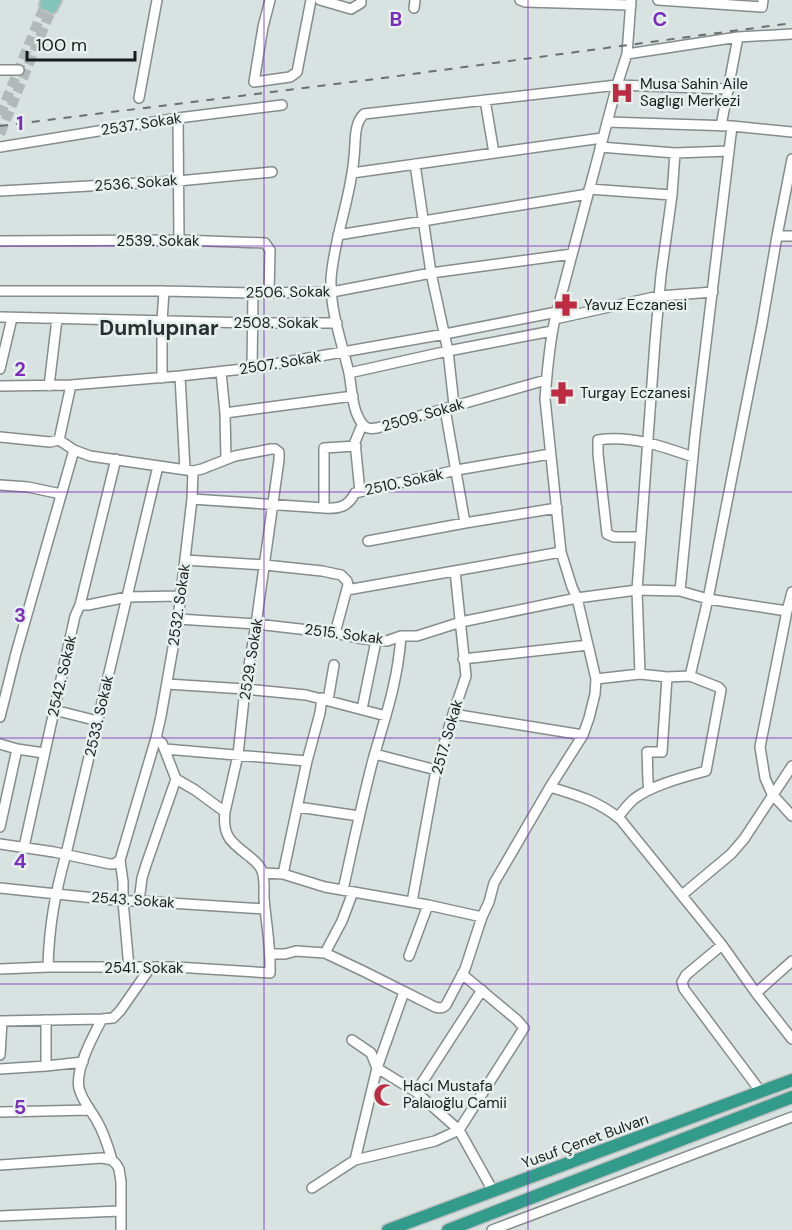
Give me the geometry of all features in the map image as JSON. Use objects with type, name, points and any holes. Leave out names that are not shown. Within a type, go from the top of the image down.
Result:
[{"type":"highway","name":"Yusuf Çenet Bulvarı","points":[[388,1230],[792,1080]]},
{"type":"highway","points":[[448,1230],[792,1097]]},
{"type":"street","points":[[139,98],[157,0]]},
{"type":"street","points":[[270,0],[254,82],[290,77],[297,72],[311,0]]},
{"type":"street","points":[[320,0],[351,9],[362,0]]},
{"type":"street","points":[[176,779],[225,812],[224,822],[228,838],[261,868],[271,954],[297,951],[326,954],[440,1008],[446,1005],[462,974],[494,883],[583,735],[596,694],[596,679],[577,598],[561,552],[545,399],[546,380],[552,331],[616,85],[627,54],[631,2],[525,2],[520,0]]},
{"type":"street","points":[[658,0],[762,7],[763,0]]},
{"type":"street","points":[[627,54],[738,37],[792,34]]},
{"type":"street","points":[[721,126],[738,37]]},
{"type":"street","points":[[0,70],[18,70]]},
{"type":"street","points":[[494,153],[484,100],[616,85],[729,88]]},
{"type":"street","name":"2509. Sokak","points":[[484,100],[364,114],[359,118],[356,127],[352,173],[333,264],[332,292],[353,396],[362,425],[366,428],[376,428],[546,380]]},
{"type":"street","name":"2537. Sokak","points":[[0,147],[178,118],[282,105]]},
{"type":"street","points":[[178,118],[179,240]]},
{"type":"street","points":[[607,122],[732,126],[792,132]]},
{"type":"street","points":[[680,591],[693,457],[732,126]]},
{"type":"street","points":[[352,173],[494,153],[601,142],[675,153],[729,151]]},
{"type":"street","points":[[640,674],[637,590],[640,537],[659,296],[675,153]]},
{"type":"street","points":[[690,676],[708,599],[792,159]]},
{"type":"street","points":[[415,164],[431,273],[448,351],[449,407],[465,523]]},
{"type":"street","name":"2536. Sokak","points":[[0,191],[178,181],[272,172]]},
{"type":"street","points":[[338,236],[588,192],[672,195]]},
{"type":"street","points":[[777,236],[792,236]]},
{"type":"street","name":"2539. Sokak","points":[[0,241],[179,240],[265,243],[270,250],[269,292]]},
{"type":"street","name":"2506. Sokak","points":[[0,291],[332,292],[431,273],[572,254]]},
{"type":"street","points":[[162,378],[164,291]]},
{"type":"street","name":"2507. Sokak","points":[[0,386],[71,385],[252,368],[659,296],[713,292]]},
{"type":"street","points":[[252,368],[253,293]]},
{"type":"street","name":"2508. Sokak","points":[[0,317],[337,323]]},
{"type":"street","points":[[0,369],[12,318]]},
{"type":"street","points":[[49,386],[57,319]]},
{"type":"street","points":[[349,373],[552,331]]},
{"type":"street","points":[[0,437],[50,442],[59,440],[74,450],[90,456],[189,470],[202,469],[226,459],[221,372]]},
{"type":"street","name":"2532. Sokak","points":[[120,860],[156,738],[178,619],[192,499],[180,376]]},
{"type":"street","points":[[59,440],[71,385]]},
{"type":"street","points":[[225,413],[353,396]]},
{"type":"street","points":[[360,492],[355,442],[362,425]]},
{"type":"street","points":[[640,537],[614,537],[608,534],[598,440],[648,442],[693,457]]},
{"type":"street","points":[[324,508],[324,448],[356,446]]},
{"type":"street","name":"2529. Sokak","points":[[225,812],[238,755],[245,689],[265,564],[279,452],[271,449],[226,459]]},
{"type":"street","points":[[0,717],[74,450]]},
{"type":"street","name":"2510. Sokak","points":[[192,499],[342,508],[352,500],[355,493],[457,470],[550,454]]},
{"type":"street","name":"2542. Sokak","points":[[24,847],[75,616],[80,605],[116,459]]},
{"type":"street","name":"2533. Sokak","points":[[48,968],[50,926],[55,894],[158,466]]},
{"type":"street","points":[[0,484],[61,494]]},
{"type":"street","points":[[368,541],[557,508]]},
{"type":"street","points":[[347,590],[561,552]]},
{"type":"street","points":[[185,560],[265,564],[340,575],[348,585],[335,633]]},
{"type":"street","name":"2517. Sokak","points":[[412,902],[436,770],[466,676],[455,570]]},
{"type":"street","name":"2515. Sokak","points":[[178,619],[256,624],[387,641],[402,636],[417,636],[461,622],[577,598],[637,590],[680,591],[708,599],[787,611]]},
{"type":"street","points":[[792,592],[760,747],[765,778],[772,794],[792,816]]},
{"type":"street","points":[[80,605],[128,597],[180,596]]},
{"type":"street","points":[[326,954],[347,910],[359,816],[400,661],[402,636]]},
{"type":"street","points":[[362,709],[376,641]]},
{"type":"street","points":[[464,659],[588,645]]},
{"type":"street","points":[[283,874],[307,761],[334,665]]},
{"type":"street","points":[[596,679],[640,674],[666,677],[690,676],[721,690],[706,771],[679,778],[650,790],[632,800],[618,817]]},
{"type":"street","points":[[650,790],[647,776],[649,766],[647,753],[662,752],[666,677]]},
{"type":"street","points":[[167,684],[306,695],[386,716]]},
{"type":"street","points":[[54,710],[98,721]]},
{"type":"street","points":[[453,714],[583,735]]},
{"type":"street","points":[[139,901],[142,878],[176,779],[165,749],[156,738]]},
{"type":"street","points":[[0,744],[44,753]]},
{"type":"street","points":[[0,826],[17,748]]},
{"type":"street","points":[[165,749],[307,761]]},
{"type":"street","points":[[375,754],[436,770]]},
{"type":"street","points":[[682,895],[731,854],[744,839],[792,766]]},
{"type":"street","points":[[550,787],[583,797],[607,808],[618,817],[722,945],[792,1039]]},
{"type":"street","points":[[298,807],[359,816]]},
{"type":"street","points":[[0,844],[66,854],[110,864],[120,860],[129,968]]},
{"type":"street","points":[[263,873],[283,874],[325,887],[482,917]]},
{"type":"street","name":"2543. Sokak","points":[[0,888],[123,902],[265,909]]},
{"type":"street","points":[[409,956],[428,905]]},
{"type":"street","points":[[722,945],[686,975],[682,982],[684,989],[761,1092]]},
{"type":"street","name":"2541. Sokak","points":[[0,969],[176,967],[266,973],[270,972],[271,954]]},
{"type":"street","points":[[756,993],[792,961]]},
{"type":"street","points":[[0,1055],[1,1021],[113,1018],[150,968]]},
{"type":"street","points":[[312,1188],[355,1160],[435,1141],[459,1130],[524,1028],[462,974]]},
{"type":"street","points":[[416,1092],[482,990]]},
{"type":"street","points":[[355,1160],[377,1068],[404,992]]},
{"type":"street","points":[[102,1019],[85,1053],[79,1087],[83,1100],[104,1135],[112,1160],[119,1169],[121,1230]]},
{"type":"street","points":[[46,1020],[46,1066]]},
{"type":"street","points":[[352,1040],[371,1053],[377,1068],[416,1092],[459,1130],[493,1191]]},
{"type":"street","points":[[0,1069],[83,1062]]},
{"type":"street","points":[[0,1112],[90,1110]]},
{"type":"street","points":[[492,1230],[792,1117]]},
{"type":"street","points":[[0,1165],[102,1158],[112,1160]]},
{"type":"street","points":[[0,1216],[120,1211]]},
{"type":"tunnel","points":[[0,115],[45,5]]},
{"type":"tunnel","points":[[0,134],[52,8]]},
{"type":"railway","points":[[0,126],[368,80],[792,23]]},
{"type":"place","name":"Musa Sahin Aile Saglıgı Merkezi","points":[[622,93]]},
{"type":"place","name":"Yavuz Eczanesi","points":[[566,305]]},
{"type":"place","name":"Turgay Eczanesi","points":[[562,393]]},
{"type":"place","name":"Hacı Mustafa Palaıoğlu Camii","points":[[385,1095]]},
{"type":"district","name":"Dumlupınar","points":[[159,328]]}]
